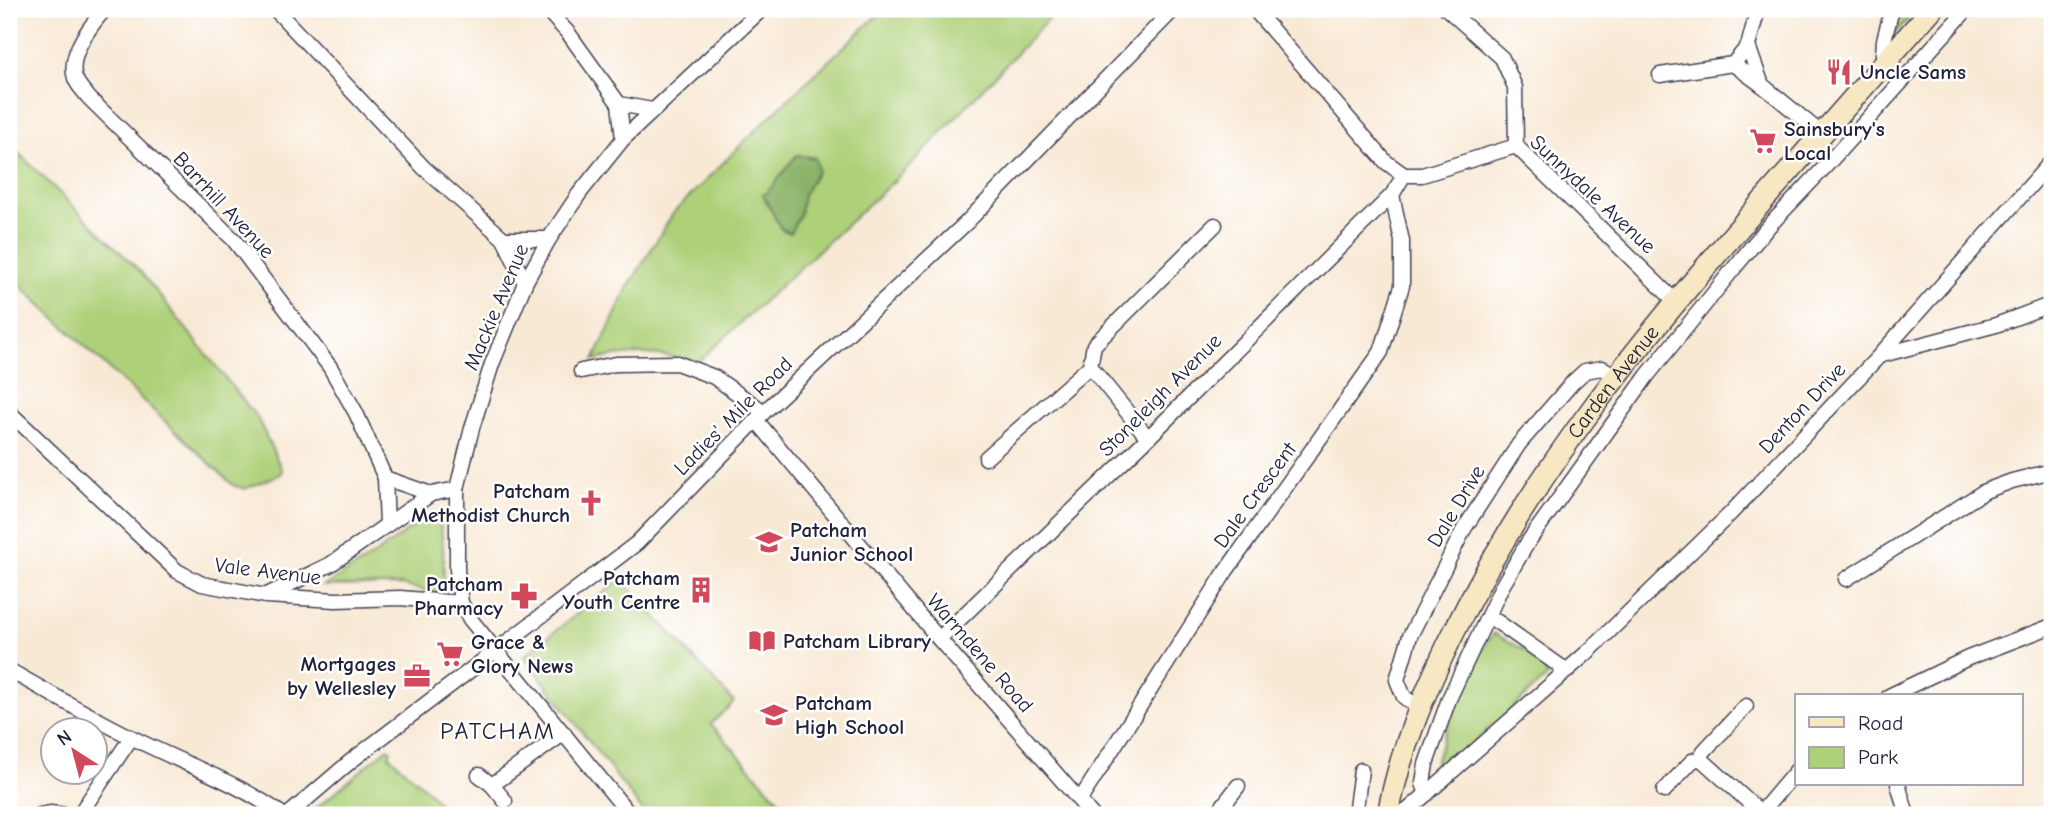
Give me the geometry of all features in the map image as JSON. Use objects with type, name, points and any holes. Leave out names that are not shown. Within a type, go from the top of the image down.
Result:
[{"type":"street","name":"Barrhill Avenue","points":[[105,9],[96,19],[76,55],[74,76],[78,85],[234,240],[330,367],[356,413],[385,478],[387,525]]},
{"type":"street","points":[[275,9],[424,168],[504,239],[525,283]]},
{"type":"street","points":[[546,9],[569,34],[619,104],[623,139]]},
{"type":"street","name":"Ladies' Mile Road","points":[[288,815],[351,761],[637,543],[760,416],[967,223],[1174,9]]},
{"type":"street","points":[[1254,9],[1386,162],[1404,175]]},
{"type":"street","points":[[1447,9],[1502,58],[1515,87],[1516,146]]},
{"type":"street","points":[[1660,75],[1733,64],[1748,46],[1758,9]]},
{"type":"street","points":[[1888,59],[1883,55],[1884,40],[1892,9]]},
{"type":"street","name":"Carden Avenue","points":[[1390,815],[1400,761],[1437,666],[1494,552],[1560,453],[1676,302],[1932,9]]},
{"type":"street","name":"Carden Avenue","points":[[1427,794],[1423,783],[1425,773],[1448,699],[1501,588],[1528,542],[1647,376],[1730,273],[1768,227],[1967,9]]},
{"type":"street","name":"Mackie Avenue","points":[[630,815],[470,620],[461,603],[456,534],[457,489],[492,364],[525,283],[549,239],[579,194],[623,139],[760,10]]},
{"type":"street","points":[[1748,46],[1762,85]]},
{"type":"street","points":[[1733,64],[1822,134]]},
{"type":"street","points":[[619,104],[652,110]]},
{"type":"street","name":"Sunnydale Avenue","points":[[1404,175],[1422,175],[1516,146],[1676,302]]},
{"type":"street","name":"Denton Drive","points":[[1390,815],[1407,811],[1637,607],[1730,514],[1880,355],[2052,160]]},
{"type":"street","name":"Stoneleigh Avenue","points":[[939,639],[1148,438],[1392,195],[1404,175]]},
{"type":"street","name":"Dale Crescent","points":[[1080,800],[1226,571],[1381,352],[1402,286],[1402,241],[1392,195]]},
{"type":"street","points":[[986,458],[1090,366],[1094,345],[1215,225]]},
{"type":"street","points":[[504,239],[549,239]]},
{"type":"street","points":[[1712,260],[1730,273]]},
{"type":"street","points":[[1880,355],[1996,325],[2046,307],[2052,295]]},
{"type":"street","name":"Warmdene Road","points":[[591,372],[616,364],[677,363],[715,377],[760,416],[939,639],[1092,815]]},
{"type":"street","points":[[1090,366],[1148,438]]},
{"type":"street","name":"Dale Drive","points":[[1419,708],[1404,697],[1397,680],[1410,636],[1464,528],[1519,444],[1573,382],[1586,371],[1602,368],[1617,376]]},
{"type":"street","name":"Vale Avenue","points":[[9,412],[177,571],[202,584],[266,596],[336,600],[400,598],[461,603]]},
{"type":"street","points":[[1846,579],[1985,491],[2052,471]]},
{"type":"street","points":[[385,478],[431,494]]},
{"type":"street","points":[[266,596],[331,564],[431,494],[457,489]]},
{"type":"street","points":[[1489,616],[1567,671]]},
{"type":"street","points":[[1897,694],[1968,658],[2052,626]]},
{"type":"street","points":[[9,670],[131,738],[262,800],[283,815]]},
{"type":"street","points":[[1664,791],[1692,761],[1700,758],[1703,751],[1746,705]]},
{"type":"street","points":[[492,785],[564,733]]},
{"type":"street","points":[[79,815],[131,738]]},
{"type":"street","points":[[1700,758],[1760,814],[1795,772]]},
{"type":"street","points":[[1355,815],[1361,770]]},
{"type":"street","points":[[479,775],[505,800]]},
{"type":"street","points":[[1216,815],[1238,786]]},
{"type":"street","points":[[1899,786],[1907,815]]},
{"type":"street","points":[[1773,800],[1779,815]]},
{"type":"street","points":[[40,815],[66,815]]},
{"type":"green space","points":[[884,9],[1058,9],[909,167],[697,363],[645,354],[594,360],[627,289],[674,212],[765,121]]},
{"type":"green space","points":[[1898,9],[1917,9],[1892,37]]},
{"type":"green space","points":[[9,144],[140,271],[258,419],[282,470],[281,474],[245,489],[233,485],[9,275]]},
{"type":"green space","points":[[797,155],[815,158],[818,170],[803,195],[800,214],[790,233],[781,229],[763,195]]},
{"type":"green space","points":[[435,513],[441,528],[444,591],[439,594],[401,585],[324,586],[370,558]]},
{"type":"green space","points":[[621,579],[734,702],[711,724],[792,815],[646,815],[524,656]]},
{"type":"green space","points":[[1494,633],[1543,661],[1547,677],[1436,776],[1431,775],[1465,683]]},
{"type":"green space","points":[[388,748],[391,751],[389,756],[428,791],[449,815],[308,815]]},
{"type":"place","name":"Uncle Sams","points":[[1839,72]]},
{"type":"place","name":"Sainsbury's Local","points":[[1763,141]]},
{"type":"place","name":"Patcham Methodist Church","points":[[591,503]]},
{"type":"place","name":"Patcham Junior School","points":[[769,542]]},
{"type":"place","name":"Patcham Youth Centre","points":[[701,590]]},
{"type":"place","name":"Patcham Pharmacy","points":[[524,596]]},
{"type":"place","name":"Patcham Library","points":[[762,641]]},
{"type":"place","name":"Grace & Glory News","points":[[450,654]]},
{"type":"place","name":"Mortgages by Wellesley","points":[[417,676]]},
{"type":"place","name":"Patcham High School","points":[[774,715]]},
{"type":"district","name":"PATCHAM","points":[[498,731]]}]
